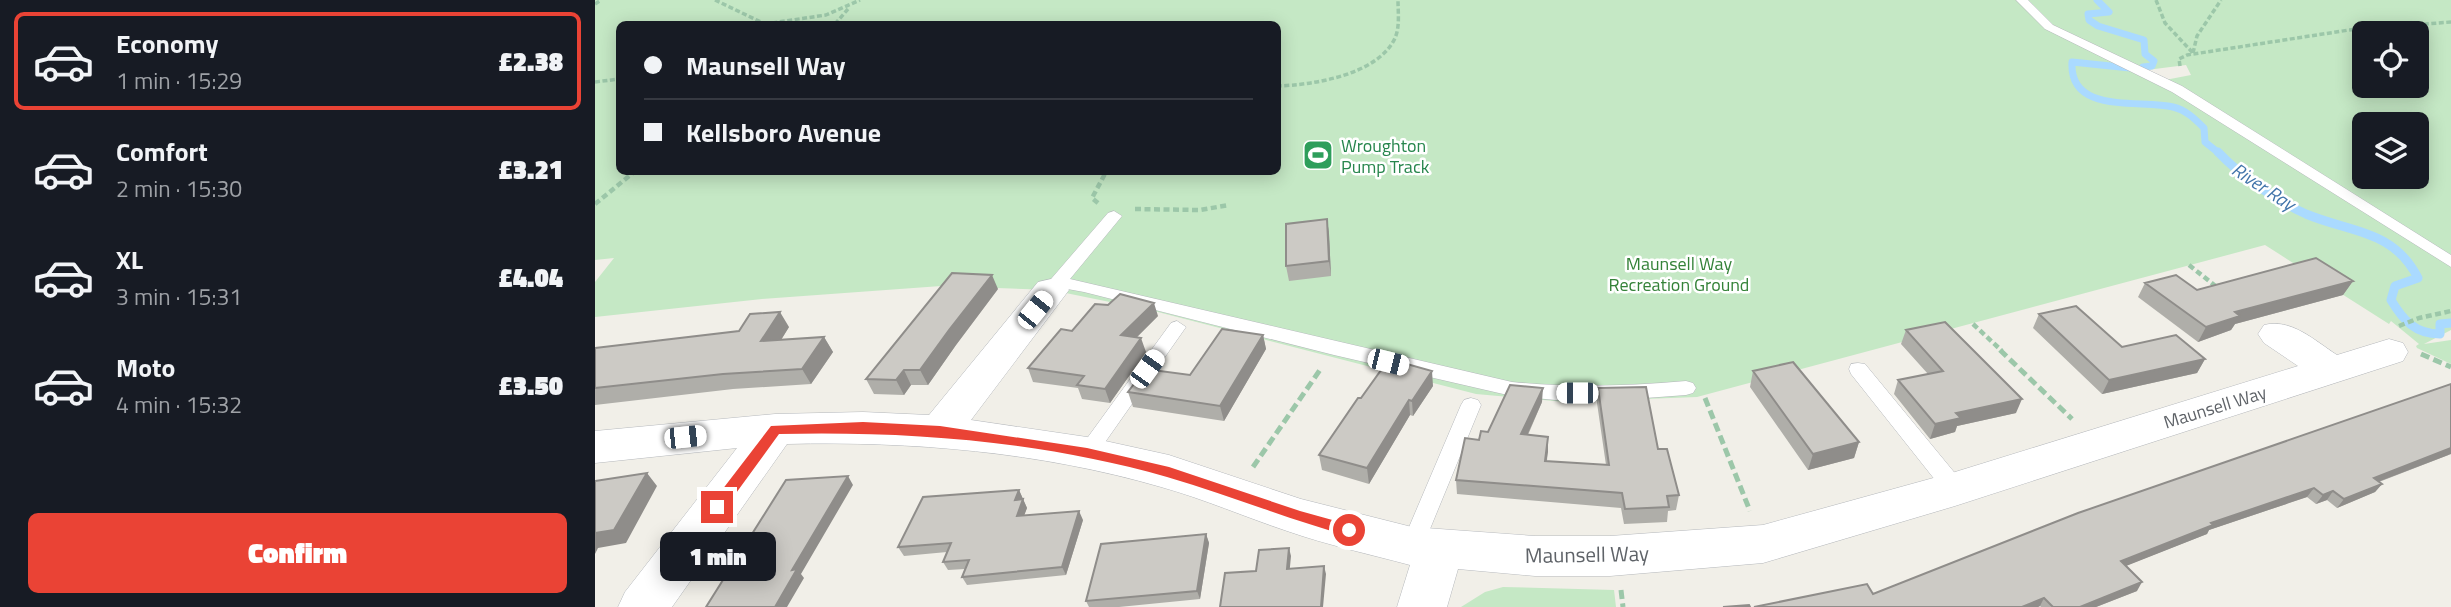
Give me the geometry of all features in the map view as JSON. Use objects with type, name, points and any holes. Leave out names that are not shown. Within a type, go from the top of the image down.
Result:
[{"type":"street","points":[[940,431],[1055,286]]},
{"type":"street","points":[[2277,334],[2332,370]]},
{"type":"street","name":"Maunsell Way","points":[[595,447],[775,429],[863,427],[940,431],[1087,453],[1169,472],[1300,517],[1425,548],[1535,556],[1610,556],[1763,544],[1955,489],[2332,370],[2394,339]]},
{"type":"street","points":[[643,607],[775,429]]},
{"type":"street","points":[[1422,607],[1425,548]]},
{"type":"lane","points":[[2022,0],[2049,27],[2177,89],[2451,262]]},
{"type":"lane","points":[[1110,212],[1055,286],[1512,389],[1556,393],[1618,393],[1686,388]]},
{"type":"lane","points":[[1087,453],[1177,327]]},
{"type":"lane","points":[[1858,369],[1955,489]]},
{"type":"lane","points":[[1425,548],[1471,405]]},
{"type":"path","points":[[595,4],[601,0]]},
{"type":"path","points":[[715,0],[759,21]]},
{"type":"path","points":[[792,21],[818,18],[849,7],[860,0]]},
{"type":"path","points":[[1281,86],[1319,83],[1355,70],[1385,52],[1395,39],[1398,0]]},
{"type":"path","points":[[2156,0],[2157,8],[2170,32],[2193,54]]},
{"type":"path","points":[[2193,54],[2197,36],[2221,0]]},
{"type":"path","points":[[837,21],[849,7]]},
{"type":"path","points":[[2193,54],[2349,30],[2451,22]]},
{"type":"path","points":[[595,82],[616,79]]},
{"type":"path","points":[[595,204],[630,175]]},
{"type":"path","points":[[1104,175],[1092,198],[1110,212]]},
{"type":"path","points":[[2189,265],[2225,293]]},
{"type":"path","points":[[2394,339],[2419,317],[2451,311]]},
{"type":"path","points":[[1973,324],[2098,444]]},
{"type":"path","points":[[1234,494],[1334,349]]},
{"type":"path","points":[[1686,388],[1705,397],[1763,544]]},
{"type":"green space","name":"Maunsell Way Recreation Ground","points":[[595,0],[2451,0],[2451,256],[2165,80],[2191,75],[2186,65],[2139,71],[2451,266],[2451,330],[2424,344],[2451,340],[2451,364],[2417,348],[2419,344],[2391,321],[2389,324],[2265,245],[1697,397],[1565,402],[1476,394],[1154,311],[1051,290],[941,286],[762,299],[595,317],[595,282],[614,258],[595,260]]},
{"type":"green space","points":[[1503,587],[1614,590],[1616,607],[1461,607],[1485,592]]},
{"type":"building","points":[[1327,219],[1329,261],[1286,266],[1286,224]]},
{"type":"building","points":[[2316,258],[2353,281],[2235,312],[2240,316],[2206,327],[2145,283],[2176,275],[2197,290]]},
{"type":"building","points":[[952,273],[992,275],[920,370],[904,370],[896,380],[866,379]]},
{"type":"building","points":[[1120,294],[1154,303],[1121,335],[1141,338],[1105,389],[1077,385],[1084,376],[1028,368],[1061,329],[1072,331],[1095,304],[1108,305]]},
{"type":"building","points":[[2076,306],[2122,347],[2176,335],[2205,359],[2109,380],[2039,314]]},
{"type":"building","points":[[780,312],[761,341],[824,337],[802,369],[723,374],[595,388],[595,348],[739,331],[750,314]]},
{"type":"building","points":[[1945,322],[2022,399],[1956,413],[1961,418],[1935,424],[1898,380],[1943,371],[1906,330]]},
{"type":"building","points":[[1222,329],[1263,335],[1220,406],[1128,392],[1145,369],[1190,375]]},
{"type":"building","points":[[1389,359],[1432,371],[1412,401],[1409,400],[1367,468],[1319,455],[1358,398],[1361,398]]},
{"type":"building","points":[[1793,362],[1859,442],[1813,454],[1753,371]]},
{"type":"building","points":[[2451,384],[2451,448],[2374,478],[2382,484],[2344,499],[2333,491],[2323,495],[2314,488],[2211,523],[2213,525],[2121,561],[2142,582],[2080,607],[2053,607],[2044,598],[2022,607],[1754,607],[1867,584],[1873,594],[2078,513]]},
{"type":"building","points":[[1510,385],[1543,388],[1521,434],[1548,437],[1545,461],[1609,465],[1598,388],[1646,387],[1658,449],[1667,449],[1679,495],[1667,496],[1669,507],[1625,509],[1622,493],[1456,480],[1465,438],[1479,440],[1481,431],[1488,432]]},
{"type":"building","points":[[647,473],[614,530],[595,533],[595,481]]},
{"type":"building","points":[[848,476],[792,570],[797,569],[775,607],[706,607],[786,480]]},
{"type":"building","points":[[1019,490],[1015,500],[1023,499],[1017,516],[1079,511],[1062,567],[962,577],[969,560],[943,562],[951,543],[898,547],[923,497]]},
{"type":"building","points":[[1206,534],[1197,591],[1086,601],[1101,544]]},
{"type":"building","points":[[1289,548],[1287,569],[1324,566],[1321,607],[1220,607],[1225,573],[1256,571],[1259,550]]},
{"type":"waterway","name":"River Ray","points":[[2097,0],[2109,12],[2088,14],[2089,20],[2098,26],[2144,40],[2145,54],[2154,61],[2152,66],[2143,67]]},
{"type":"waterway","name":"River Ray","points":[[2130,68],[2072,62],[2074,79],[2082,90],[2109,101],[2159,105],[2182,110],[2204,128],[2205,142],[2220,154]]},
{"type":"waterway","name":"River Ray","points":[[2220,154],[2271,195],[2294,208],[2369,235],[2396,250],[2418,278],[2395,286],[2391,300],[2400,314],[2423,332],[2440,334],[2440,324],[2451,323]]},
{"type":"place","name":"Wroughton Pump Track","points":[[1318,155]]},
{"type":"route","points":[[717,507],[775,429],[863,427],[940,431],[1087,453],[1169,472],[1300,517],[1349,530]]}]
